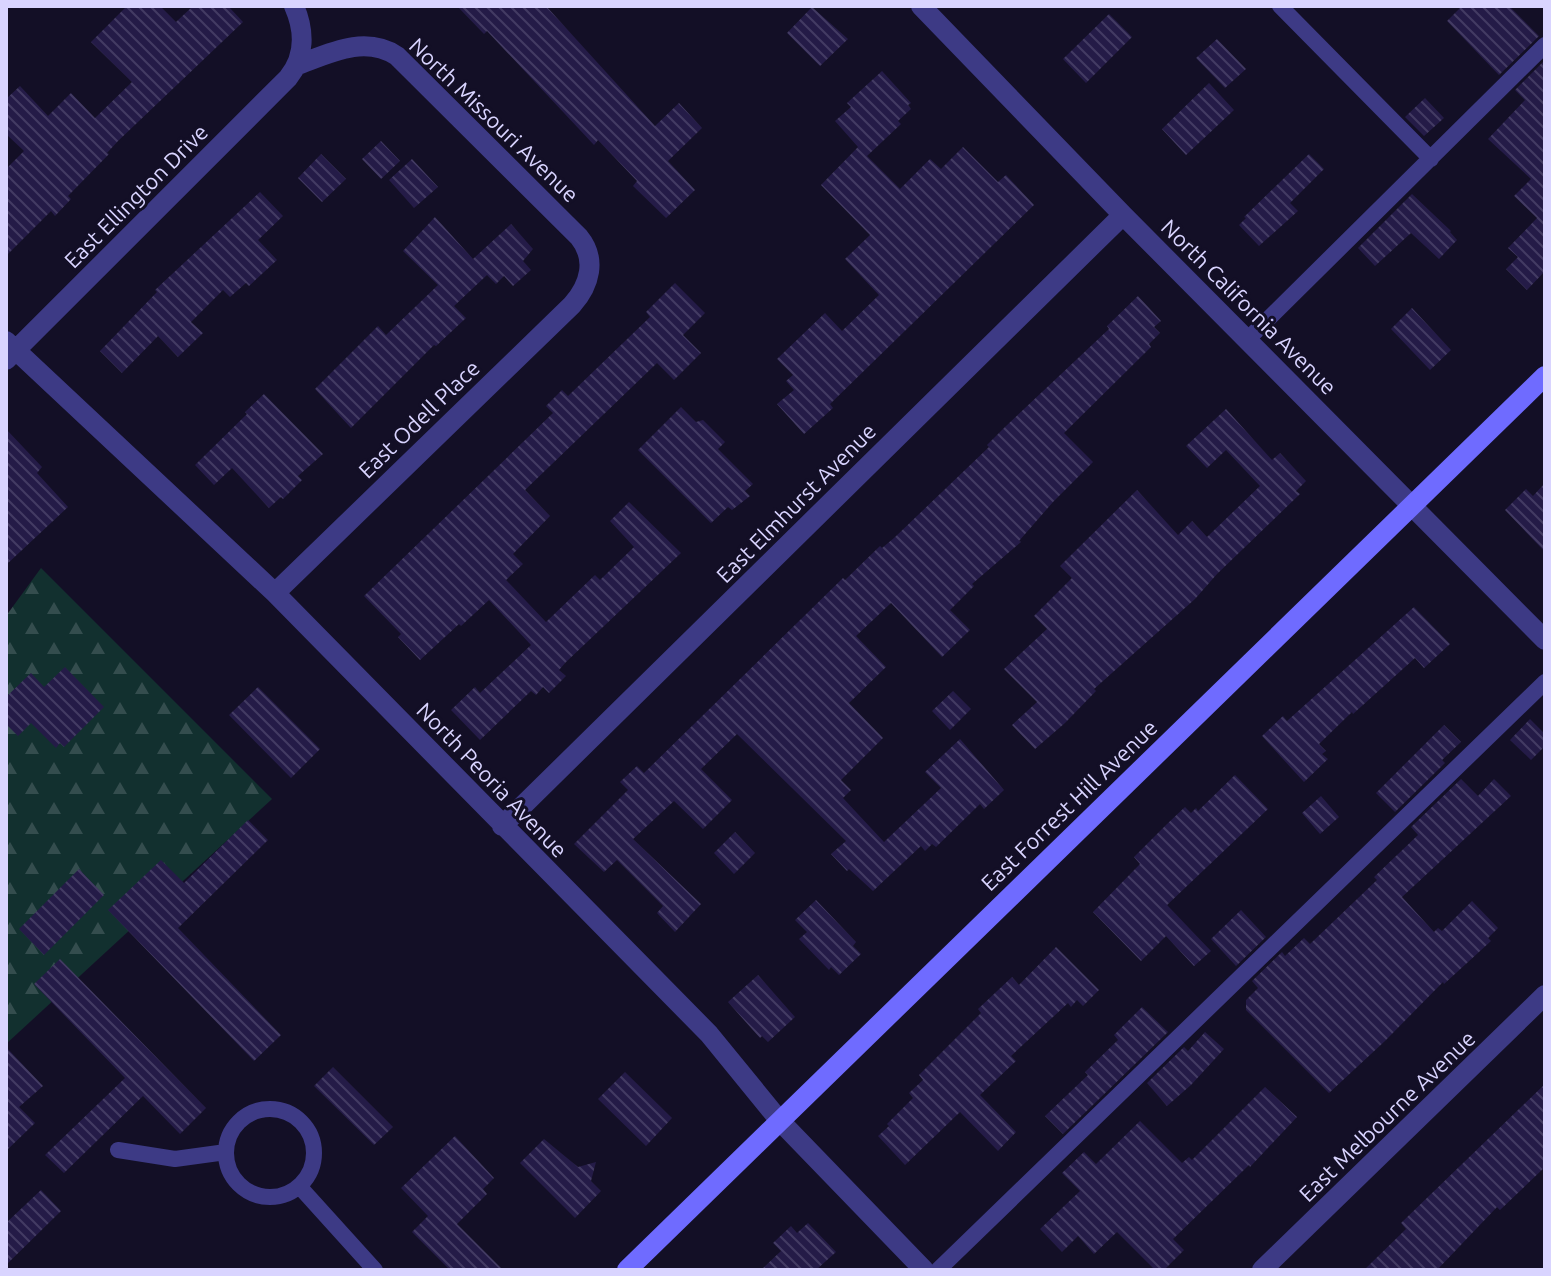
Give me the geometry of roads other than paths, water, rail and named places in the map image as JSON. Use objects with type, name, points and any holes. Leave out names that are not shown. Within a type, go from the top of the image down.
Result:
[{"type":"main road","name":"East Forrest Hill Avenue","points":[[627,1270],[1545,376]]},
{"type":"street","points":[[294,6],[302,35],[298,65]]},
{"type":"street","name":"North California Avenue","points":[[921,6],[1123,215],[1545,640]]},
{"type":"street","name":"North Missouri Avenue","points":[[298,65],[359,46],[379,47],[397,56],[579,237],[589,256],[588,274]]},
{"type":"street","name":"East Ellington Drive","points":[[9,350],[298,65]]},
{"type":"street","name":"East Elmhurst Avenue","points":[[502,826],[1123,215]]},
{"type":"street","name":"East Odell Place","points":[[275,593],[572,305],[582,292],[588,274]]},
{"type":"street","name":"North Peoria Avenue","points":[[9,350],[275,593],[719,1045],[780,1121],[924,1270]]},
{"type":"street","name":"East Melbourne Avenue","points":[[1262,1270],[1545,995]]},
{"type":"lane","points":[[1280,6],[1431,159]]},
{"type":"lane","points":[[1247,340],[1545,45]]},
{"type":"lane","points":[[938,1270],[1545,682]]},
{"type":"lane","points":[[261,1110],[275,1110],[289,1113],[301,1122],[309,1133],[313,1161],[308,1175],[287,1194],[258,1196],[234,1179],[226,1152],[229,1137],[247,1115],[261,1110]]},
{"type":"lane","points":[[118,1150],[175,1159],[226,1152]]},
{"type":"lane","points":[[299,1186],[375,1270]]}]
